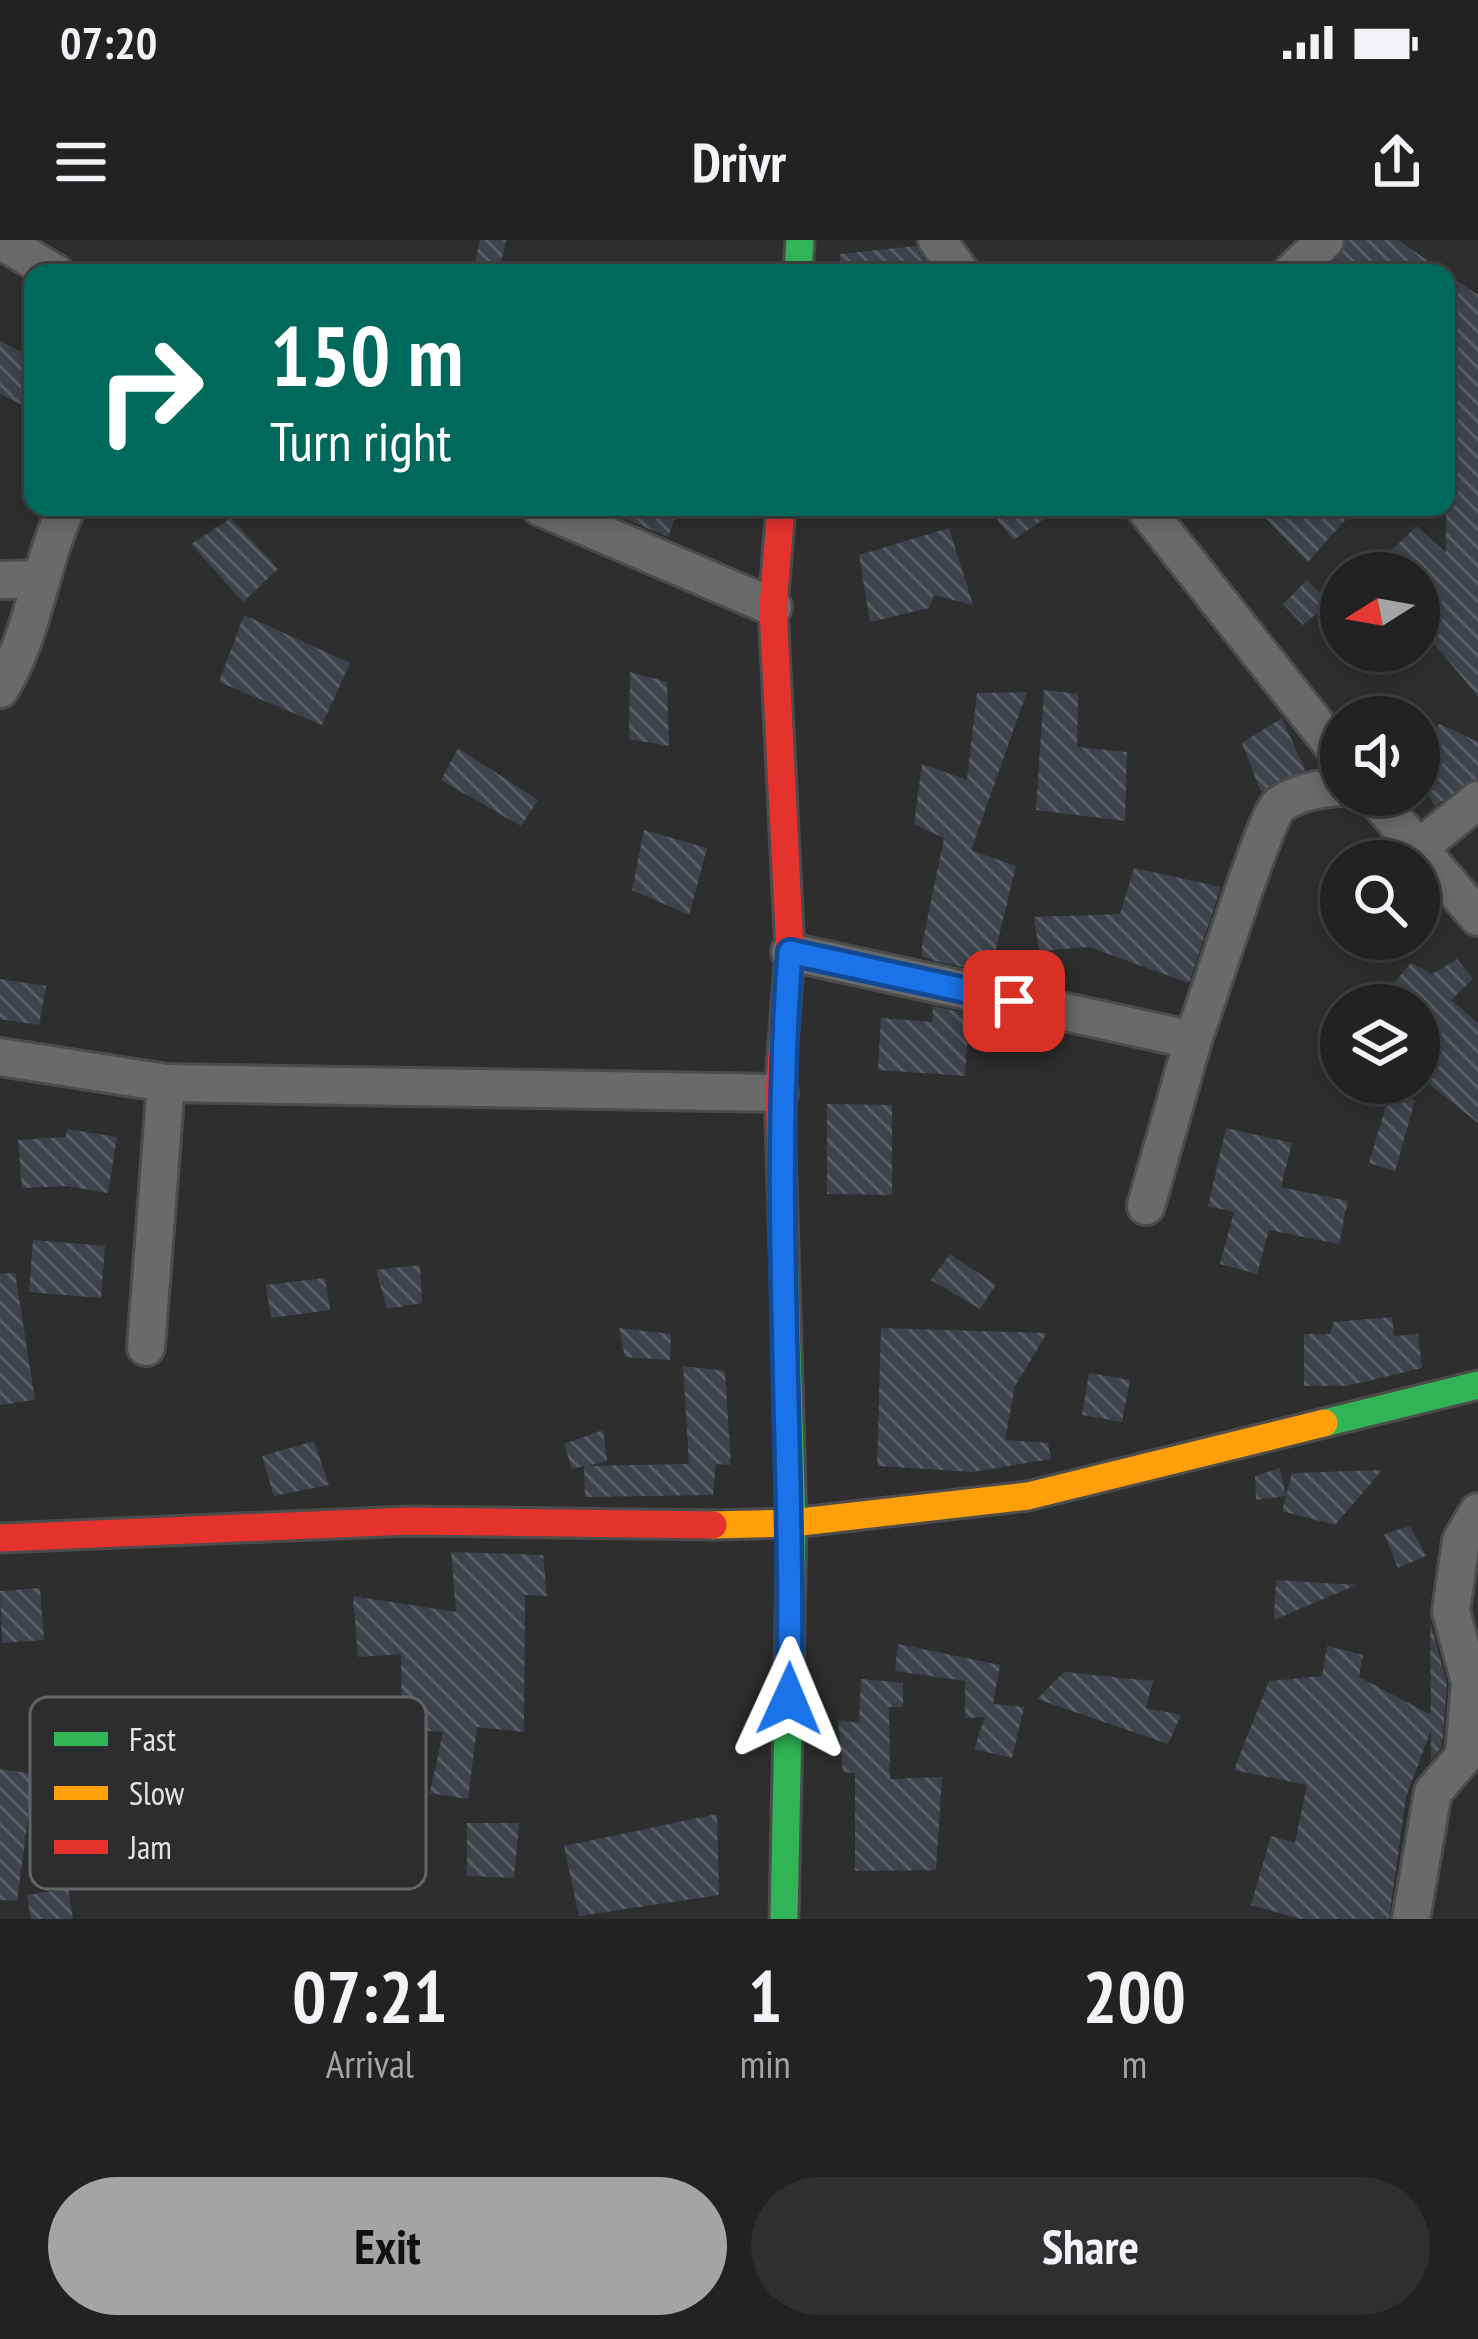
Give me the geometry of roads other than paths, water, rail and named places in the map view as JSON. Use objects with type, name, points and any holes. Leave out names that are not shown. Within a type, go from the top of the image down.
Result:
[{"type":"street","points":[[0,240],[57,260]]},
{"type":"street","points":[[937,240],[955,264]]},
{"type":"street","points":[[1301,264],[1325,240]]},
{"type":"street","points":[[0,689],[13,668],[38,579],[63,516]]},
{"type":"street","points":[[561,516],[773,607]]},
{"type":"street","points":[[780,516],[773,607],[790,952],[779,1093],[792,1523],[784,1919]]},
{"type":"street","points":[[1151,516],[1320,729]]},
{"type":"street","points":[[0,580],[38,579]]},
{"type":"street","points":[[1146,1206],[1193,1040],[1246,895],[1258,842],[1276,807],[1320,789]]},
{"type":"street","points":[[1430,840],[1478,800]]},
{"type":"street","points":[[1392,816],[1413,840]]},
{"type":"street","points":[[1440,872],[1478,917]]},
{"type":"street","points":[[790,952],[1193,1040]]},
{"type":"street","points":[[0,1057],[166,1082],[779,1093]]},
{"type":"street","points":[[146,1347],[166,1082]]},
{"type":"street","points":[[0,1538],[409,1521],[598,1527],[792,1523],[1028,1496],[1478,1384]]},
{"type":"street","points":[[1411,1919],[1433,1792],[1464,1756],[1470,1682],[1451,1611],[1461,1541],[1478,1512]]}]
